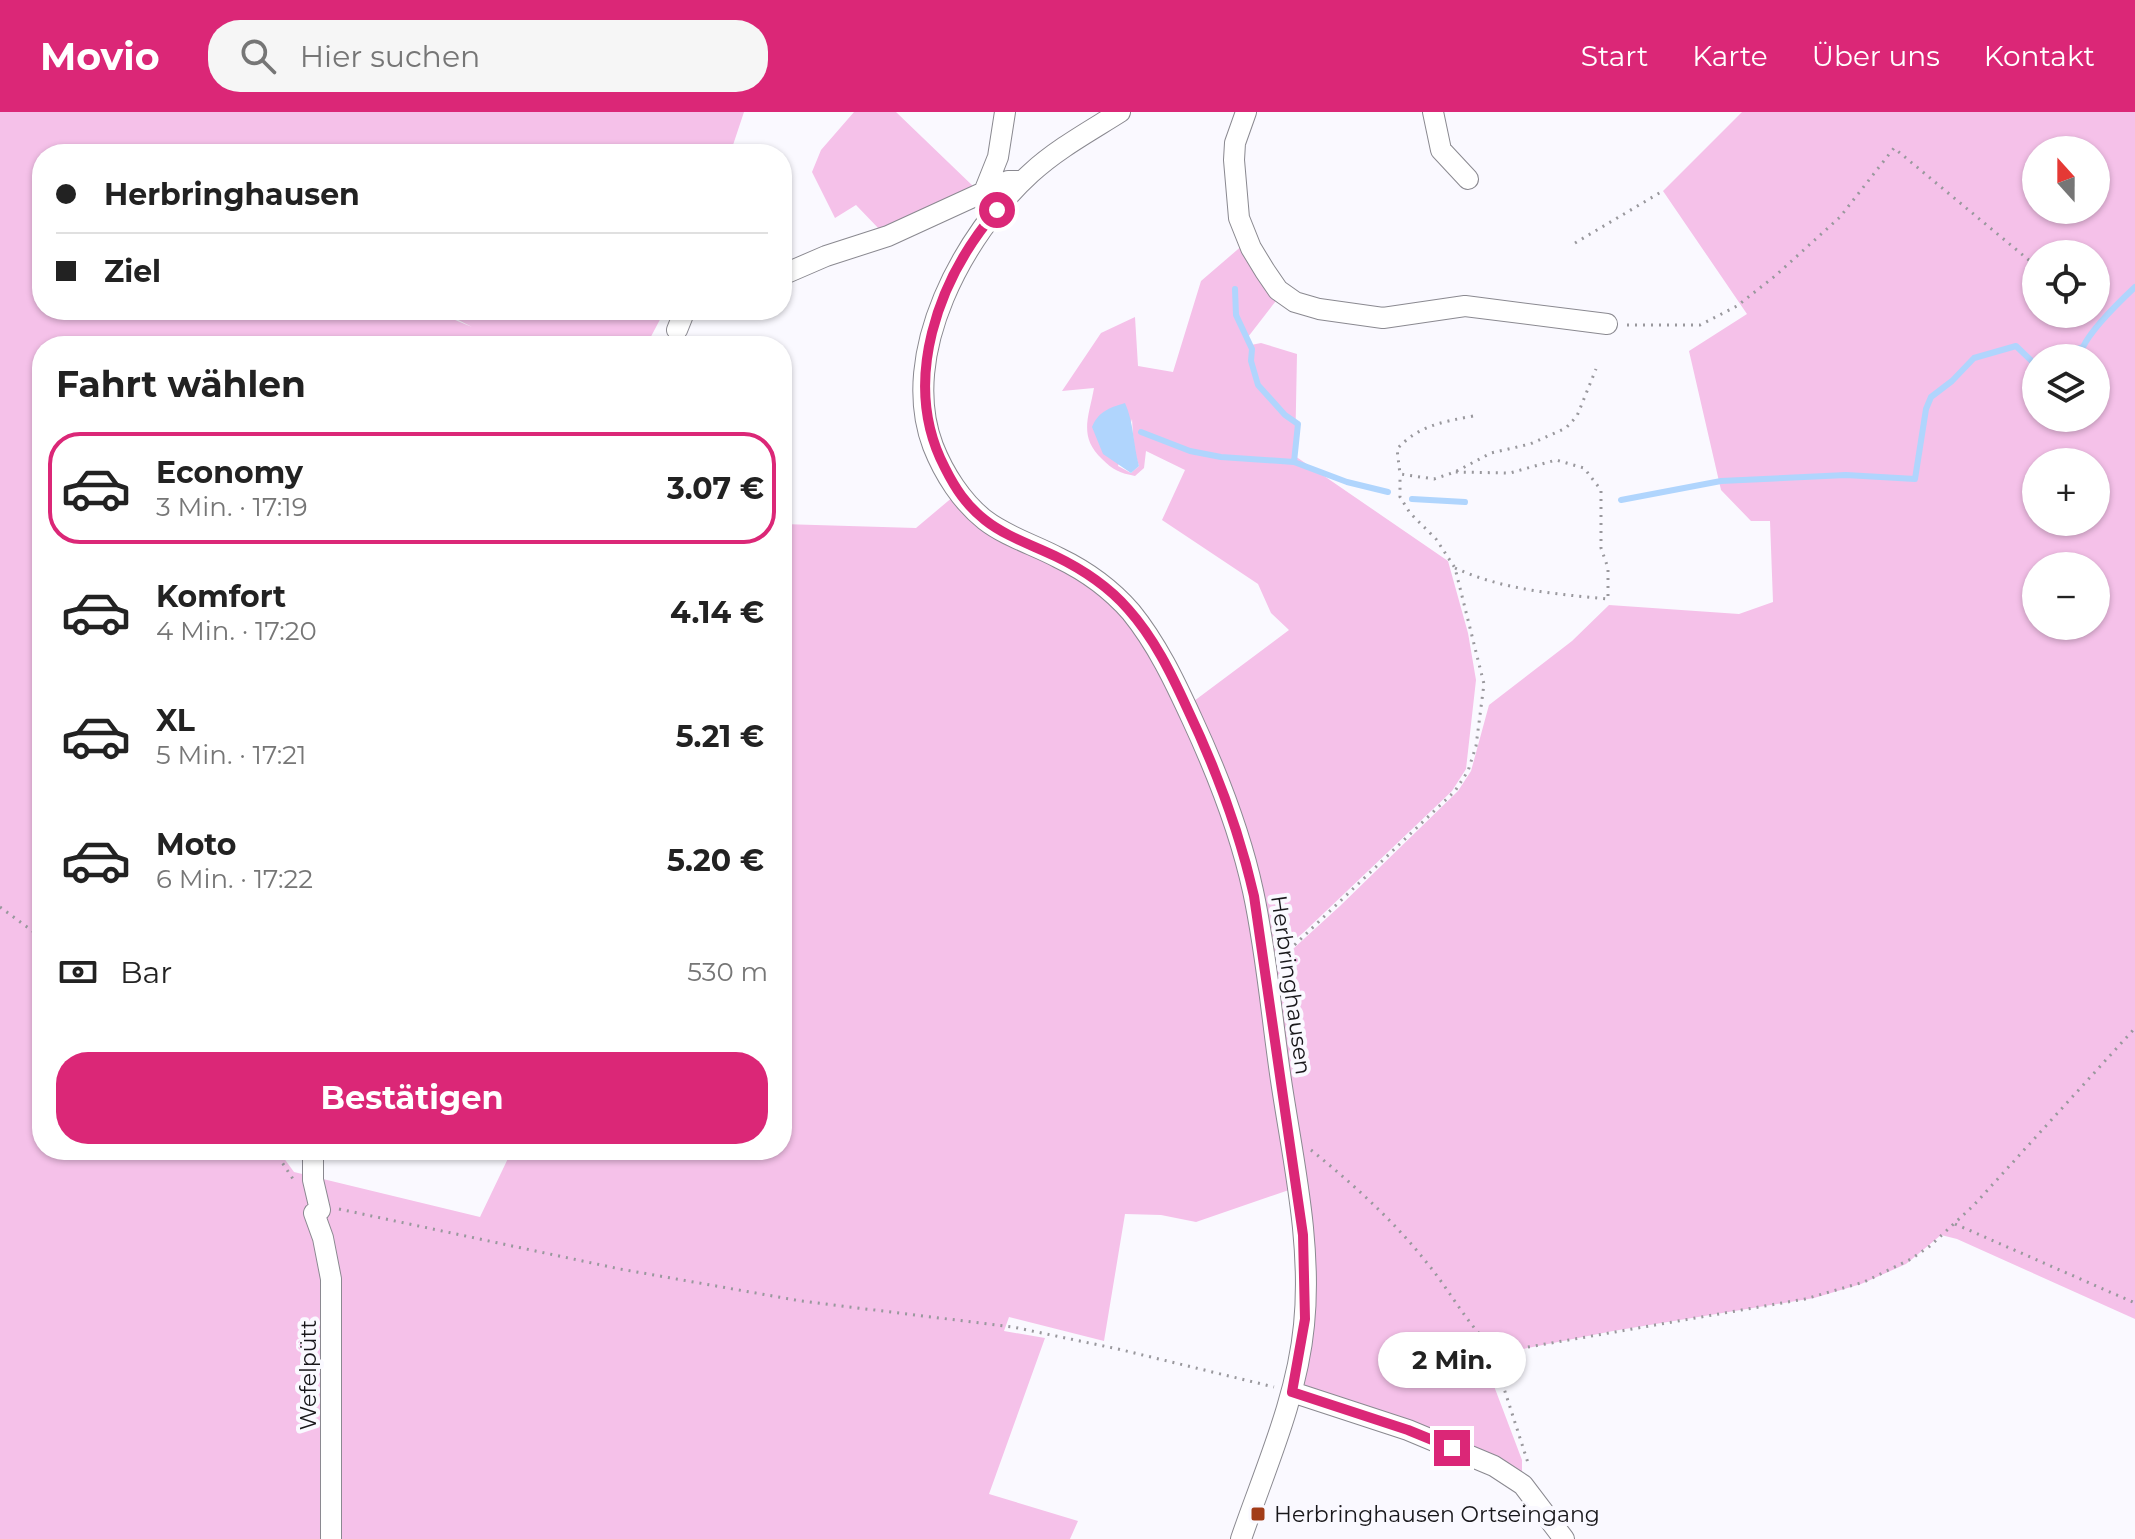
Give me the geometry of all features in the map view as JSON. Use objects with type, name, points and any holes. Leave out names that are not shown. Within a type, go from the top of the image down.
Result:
[{"type":"street","name":"Herbringhausen","points":[[980,230],[975,225],[983,192],[998,157],[1005,112]]},
{"type":"street","name":"Herbringhausen","points":[[1120,112],[1054,155],[1022,181],[980,230],[947,290],[932,332],[924,380],[927,420],[934,447],[957,492],[980,515],[1092,577],[1130,611],[1171,672],[1232,815],[1254,896],[1265,965],[1303,1235],[1305,1274],[1301,1349],[1292,1392],[1241,1539]]},
{"type":"street","points":[[1246,112],[1235,143],[1239,218],[1251,248],[1265,271],[1278,290],[1295,302],[1319,309],[1383,318],[1465,306],[1607,324]]},
{"type":"street","points":[[1433,112],[1441,150],[1468,179]]},
{"type":"street","name":"Herbringhausen","points":[[792,271],[888,236],[1008,181],[1022,181]]},
{"type":"street","points":[[677,330],[681,320]]},
{"type":"street","name":"Wefelpütt","points":[[313,1160],[317,1212],[331,1279],[331,1539]]},
{"type":"street","points":[[1292,1392],[1408,1430],[1494,1466],[1523,1485],[1564,1539]]},
{"type":"path","points":[[1607,324],[1700,325],[1737,306],[1840,217],[1894,148],[2022,254]]},
{"type":"path","points":[[1575,243],[1661,192]]},
{"type":"path","points":[[1400,474],[1434,479],[1491,453],[1530,444],[1566,428],[1577,416],[1596,369]]},
{"type":"path","points":[[1265,965],[1281,958],[1455,791],[1468,771],[1476,746],[1484,684],[1455,568],[1436,539],[1410,513],[1400,497],[1397,449],[1418,430],[1473,416]]},
{"type":"path","points":[[1455,472],[1510,473],[1556,460],[1584,468],[1601,490],[1601,548],[1608,568],[1608,599],[1511,587],[1477,578],[1455,568]]},
{"type":"path","points":[[0,907],[32,931]]},
{"type":"path","points":[[1490,1343],[1511,1350],[1834,1292],[1864,1282],[1911,1259],[1955,1224],[2135,1028]]},
{"type":"path","points":[[1290,1141],[1300,1141],[1349,1181],[1390,1221],[1490,1343],[1530,1464],[1523,1485]]},
{"type":"path","points":[[317,1212],[331,1207],[620,1269],[801,1301],[1013,1327],[1146,1355],[1292,1392]]},
{"type":"path","points":[[1955,1224],[2135,1303]]},
{"type":"shaded area","points":[[0,112],[744,112],[733,144],[32,144],[32,320],[455,320],[472,327],[458,320],[660,320],[651,336],[32,336],[32,1160],[285,1160],[294,1172],[480,1217],[507,1160],[792,1160],[792,524],[916,528],[954,496],[1090,583],[1129,617],[1205,758],[1242,880],[1289,1190],[1196,1222],[1161,1215],[1125,1214],[1104,1341],[1009,1317],[1004,1331],[1045,1338],[989,1494],[1078,1521],[1070,1539],[0,1539]]},
{"type":"shaded area","points":[[854,112],[896,112],[975,188],[881,231],[856,205],[835,218],[812,172],[821,150]]},
{"type":"shaded area","points":[[1742,112],[2135,112],[2135,1319],[1957,1239],[1941,1235],[1906,1264],[1861,1284],[1814,1298],[1613,1331],[1483,1357],[1522,1460],[1522,1479],[1303,1397],[1311,1275],[1271,969],[1458,791],[1471,771],[1489,705],[1572,641],[1609,605],[1739,614],[1773,602],[1770,521],[1751,521],[1721,490],[1689,351],[1747,314],[1663,191]]},
{"type":"shaded area","points":[[1244,244],[1279,297],[1248,337],[1251,345],[1261,343],[1297,354],[1295,456],[1448,561],[1468,633],[1476,680],[1466,769],[1452,791],[1304,932],[1269,958],[1190,704],[1289,630],[1271,613],[1258,584],[1162,520],[1185,470],[1146,451],[1144,468],[1135,476],[1113,468],[1095,451],[1088,434],[1094,388],[1062,391],[1101,333],[1135,317],[1138,366],[1173,372],[1201,281]],"holes":[[[1132,419],[1134,450],[1139,466],[1131,473],[1118,466]]]},
{"type":"water","points":[[1125,403],[1139,466],[1131,473],[1103,454],[1092,427],[1105,411]]},
{"type":"waterway","points":[[2085,344],[2113,308],[2135,287]]},
{"type":"waterway","points":[[1235,289],[1236,315],[1252,349],[1251,361],[1258,385],[1285,415],[1298,424],[1294,462]]},
{"type":"waterway","points":[[1621,500],[1721,481],[1846,475],[1915,479],[1926,409],[1931,397],[1974,358],[2016,346],[2022,352]]},
{"type":"waterway","points":[[1141,432],[1190,451],[1221,457],[1294,462],[1347,482],[1388,492]]},
{"type":"waterway","points":[[1412,499],[1465,502]]},
{"type":"place","name":"Herbringhausen Ortseingang","points":[[1258,1514]]},
{"type":"route","points":[[997,210],[980,230],[963,259],[947,290],[932,332],[924,380],[927,420],[934,447],[957,492],[988,522],[1092,577],[1130,611],[1171,672],[1220,780],[1254,896],[1303,1235],[1305,1319],[1292,1392],[1408,1430],[1452,1448]]}]
